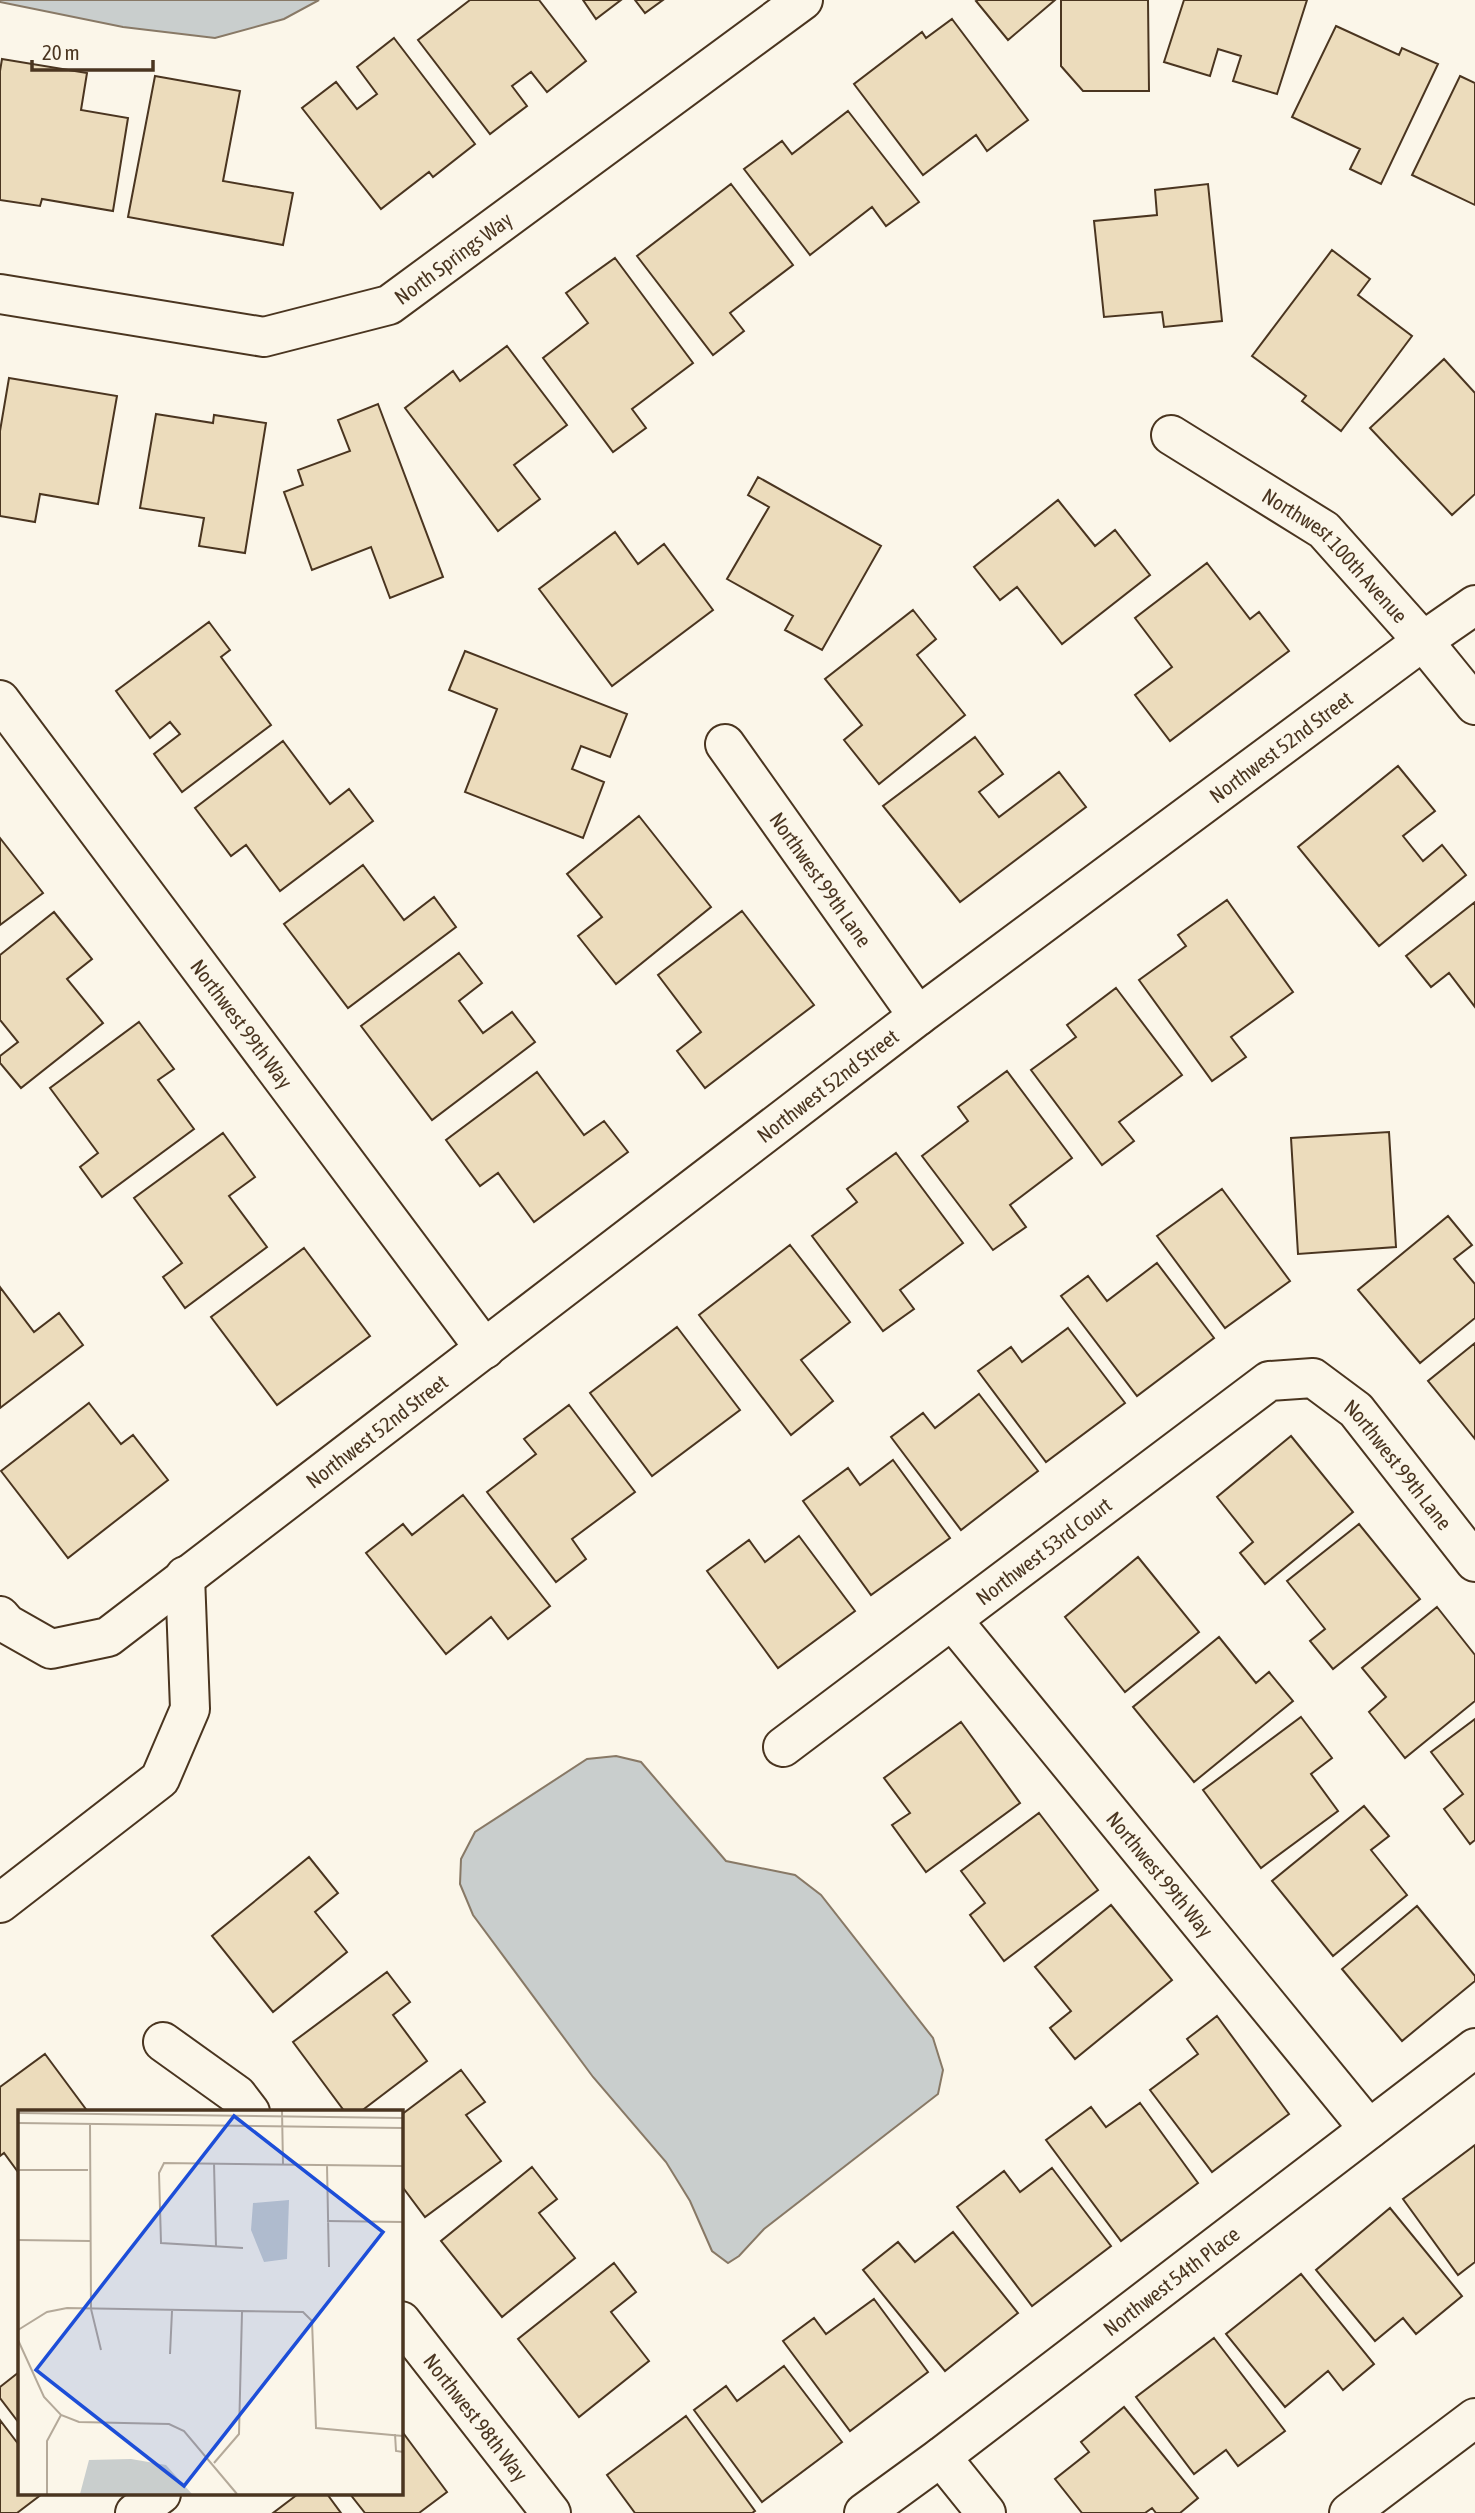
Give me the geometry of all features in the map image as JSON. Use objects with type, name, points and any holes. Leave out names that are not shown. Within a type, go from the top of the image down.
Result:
[{"type":"street","name":"North Springs Way","points":[[0,294],[264,337],[388,305],[803,0]]},
{"type":"street","name":"Northwest 100th Avenue","points":[[1171,435],[1324,530],[1423,641],[1475,705]]},
{"type":"street","name":"Northwest 52nd Street","points":[[0,1616],[7,1624],[51,1649],[108,1637],[918,1016],[1475,605]]},
{"type":"street","name":"Northwest 99th Way","points":[[0,700],[485,1349]]},
{"type":"street","name":"Northwest 99th Lane","points":[[725,744],[918,1016]]},
{"type":"street","name":"Northwest 99th Lane","points":[[1313,1378],[1356,1410],[1475,1562]]},
{"type":"street","name":"Northwest 53rd Court","points":[[783,1747],[1269,1381],[1313,1378]]},
{"type":"street","points":[[0,1903],[160,1779],[190,1709],[185,1577]]},
{"type":"street","name":"Northwest 99th Way","points":[[953,1621],[1368,2129]]},
{"type":"street","points":[[163,2042],[237,2095],[248,2110]]},
{"type":"street","name":"Northwest 54th Place","points":[[864,2513],[1475,2048]]},
{"type":"street","name":"Northwest 98th Way","points":[[402,2322],[551,2513]]},
{"type":"street","points":[[1349,2513],[1475,2418]]},
{"type":"street","points":[[941,2457],[986,2513]]},
{"type":"street","points":[[135,2513],[158,2496]]},
{"type":"shaded area","points":[[0,0],[319,0],[284,19],[215,38],[123,27]]},
{"type":"shaded area","points":[[616,1756],[641,1762],[726,1861],[795,1875],[821,1895],[933,2038],[943,2070],[938,2094],[764,2229],[739,2256],[728,2263],[712,2251],[690,2201],[666,2162],[593,2077],[473,1915],[460,1884],[461,1859],[475,1832],[587,1759]]},
{"type":"building","points":[[470,0],[539,0],[586,61],[547,92],[531,72],[512,86],[527,106],[490,134],[418,40]]},
{"type":"building","points":[[583,0],[621,0],[596,19]]},
{"type":"building","points":[[635,0],[663,0],[645,13]]},
{"type":"building","points":[[1055,0],[1008,40],[976,1]]},
{"type":"building","points":[[1061,0],[1148,0],[1149,91],[1083,91],[1061,66]]},
{"type":"building","points":[[1184,0],[1307,0],[1277,94],[1233,81],[1241,56],[1218,49],[1210,76],[1164,62]]},
{"type":"building","points":[[952,19],[1028,120],[987,151],[976,135],[923,175],[854,84],[922,32],[926,38]]},
{"type":"building","points":[[1336,26],[1399,55],[1402,48],[1438,64],[1381,184],[1350,169],[1360,149],[1292,117]]},
{"type":"building","points":[[394,38],[475,144],[433,177],[429,172],[381,209],[302,108],[336,82],[357,109],[377,94],[357,67]]},
{"type":"building","points":[[2,59],[87,73],[81,110],[128,118],[113,211],[42,199],[40,206],[0,200]]},
{"type":"building","points":[[155,76],[240,91],[223,181],[293,193],[283,245],[128,217]]},
{"type":"building","points":[[1460,76],[1475,83],[1475,205],[1412,175]]},
{"type":"building","points":[[848,111],[919,202],[886,226],[872,207],[810,255],[744,169],[782,141],[792,154]]},
{"type":"building","points":[[731,184],[793,265],[730,313],[744,331],[713,355],[637,256]]},
{"type":"building","points":[[1208,184],[1222,321],[1164,327],[1162,312],[1104,317],[1094,221],[1157,215],[1155,190]]},
{"type":"building","points":[[1332,250],[1370,279],[1358,295],[1412,336],[1341,431],[1302,401],[1306,396],[1252,356]]},
{"type":"building","points":[[615,258],[693,363],[632,409],[646,428],[613,452],[543,358],[588,323],[566,293]]},
{"type":"building","points":[[507,346],[567,425],[514,465],[540,499],[498,531],[405,408],[453,371],[460,381]]},
{"type":"building","points":[[1444,359],[1475,393],[1475,494],[1452,515],[1370,428]]},
{"type":"building","points":[[9,378],[117,396],[98,504],[40,494],[35,522],[0,516],[0,431]]},
{"type":"building","points":[[378,404],[443,577],[390,598],[371,547],[312,570],[284,492],[303,485],[298,470],[350,451],[338,420]]},
{"type":"building","points":[[156,414],[213,423],[214,415],[266,423],[245,553],[199,546],[204,518],[140,508]]},
{"type":"building","points":[[758,477],[881,546],[822,650],[785,630],[793,616],[727,579],[769,507],[748,495]]},
{"type":"building","points":[[1058,500],[1095,546],[1115,530],[1150,575],[1062,644],[1017,587],[1000,600],[974,567]]},
{"type":"building","points":[[615,532],[638,564],[664,544],[713,610],[612,686],[539,589]]},
{"type":"building","points":[[1207,563],[1250,619],[1259,612],[1289,651],[1170,741],[1135,695],[1172,667],[1135,618]]},
{"type":"building","points":[[913,610],[936,639],[917,655],[965,715],[879,784],[844,740],[862,725],[825,679]]},
{"type":"building","points":[[209,622],[230,650],[221,657],[271,725],[182,792],[154,754],[180,734],[170,722],[150,738],[116,691]]},
{"type":"building","points":[[465,651],[627,714],[610,757],[581,746],[572,769],[604,782],[583,838],[465,792],[497,709],[449,690]]},
{"type":"building","points":[[975,737],[1003,774],[979,792],[999,817],[1059,772],[1086,807],[960,902],[883,806]]},
{"type":"building","points":[[283,741],[330,804],[349,789],[373,821],[280,891],[246,845],[231,856],[195,808]]},
{"type":"building","points":[[1398,766],[1435,811],[1403,836],[1423,861],[1442,845],[1466,875],[1379,946],[1298,847]]},
{"type":"building","points":[[639,816],[711,907],[616,984],[578,936],[602,917],[567,874]]},
{"type":"building","points":[[0,838],[43,893],[0,925]]},
{"type":"building","points":[[363,865],[404,920],[434,897],[456,927],[348,1008],[284,924]]},
{"type":"building","points":[[1227,900],[1293,992],[1231,1037],[1246,1057],[1212,1081],[1139,980],[1186,946],[1178,935]]},
{"type":"building","points":[[1475,902],[1475,1007],[1449,973],[1431,987],[1406,956]]},
{"type":"building","points":[[742,911],[814,1005],[705,1088],[677,1051],[701,1032],[658,975]]},
{"type":"building","points":[[54,912],[92,959],[67,979],[103,1023],[21,1088],[0,1063],[0,1056],[18,1042],[0,1020],[0,955]]},
{"type":"building","points":[[459,953],[482,983],[459,1001],[483,1033],[512,1012],[535,1042],[432,1120],[361,1026]]},
{"type":"building","points":[[1116,988],[1182,1075],[1119,1122],[1134,1141],[1102,1165],[1031,1070],[1076,1037],[1067,1025]]},
{"type":"building","points":[[139,1022],[174,1069],[158,1080],[194,1129],[102,1197],[80,1167],[98,1153],[50,1088]]},
{"type":"building","points":[[1007,1071],[1072,1158],[1010,1205],[1026,1227],[993,1250],[922,1156],[968,1121],[958,1107]]},
{"type":"building","points":[[537,1072],[584,1135],[604,1121],[628,1152],[534,1222],[498,1173],[480,1186],[446,1140]]},
{"type":"building","points":[[1389,1132],[1396,1247],[1298,1254],[1291,1138]]},
{"type":"building","points":[[223,1133],[255,1177],[229,1196],[267,1247],[185,1308],[163,1277],[182,1263],[134,1198]]},
{"type":"building","points":[[896,1153],[963,1243],[900,1290],[914,1309],[883,1331],[812,1236],[857,1202],[847,1189]]},
{"type":"building","points":[[1222,1189],[1290,1281],[1225,1328],[1157,1236]]},
{"type":"building","points":[[1448,1216],[1472,1245],[1454,1259],[1475,1284],[1475,1318],[1420,1363],[1358,1290]]},
{"type":"building","points":[[790,1245],[850,1322],[801,1360],[833,1401],[791,1435],[699,1315]]},
{"type":"building","points":[[304,1248],[370,1336],[277,1405],[211,1317]]},
{"type":"building","points":[[1157,1263],[1214,1338],[1137,1396],[1061,1296],[1088,1276],[1107,1301]]},
{"type":"building","points":[[0,1287],[34,1332],[59,1313],[83,1345],[0,1408]]},
{"type":"building","points":[[677,1327],[740,1410],[652,1476],[590,1393]]},
{"type":"building","points":[[1068,1328],[1125,1403],[1046,1462],[978,1371],[1011,1347],[1022,1362]]},
{"type":"building","points":[[1475,1343],[1475,1439],[1428,1381]]},
{"type":"building","points":[[979,1394],[1038,1471],[961,1530],[891,1437],[923,1413],[935,1428]]},
{"type":"building","points":[[89,1403],[121,1444],[133,1435],[168,1480],[68,1558],[1,1471]]},
{"type":"building","points":[[569,1405],[635,1492],[572,1539],[586,1559],[556,1582],[487,1492],[536,1454],[524,1439]]},
{"type":"building","points":[[1291,1436],[1353,1512],[1265,1584],[1240,1553],[1253,1542],[1217,1497]]},
{"type":"building","points":[[893,1460],[950,1538],[871,1595],[803,1501],[848,1468],[860,1485]]},
{"type":"building","points":[[463,1495],[550,1606],[508,1639],[491,1617],[446,1654],[366,1553],[403,1524],[412,1535]]},
{"type":"building","points":[[1359,1524],[1420,1599],[1333,1669],[1310,1641],[1325,1629],[1287,1581]]},
{"type":"building","points":[[799,1536],[855,1611],[778,1668],[707,1571],[749,1540],[765,1562]]},
{"type":"building","points":[[1138,1557],[1199,1632],[1125,1692],[1065,1617]]},
{"type":"building","points":[[1437,1607],[1475,1655],[1475,1701],[1405,1758],[1369,1712],[1386,1697],[1362,1668]]},
{"type":"building","points":[[1219,1637],[1256,1683],[1269,1672],[1293,1701],[1194,1782],[1133,1707]]},
{"type":"building","points":[[1301,1717],[1332,1758],[1311,1774],[1338,1811],[1261,1868],[1203,1790]]},
{"type":"building","points":[[1475,1719],[1475,1840],[1470,1844],[1444,1809],[1463,1794],[1431,1752]]},
{"type":"building","points":[[961,1722],[1020,1803],[926,1872],[892,1825],[910,1813],[884,1778]]},
{"type":"building","points":[[1364,1806],[1389,1836],[1371,1850],[1407,1895],[1333,1956],[1272,1881]]},
{"type":"building","points":[[1039,1813],[1098,1890],[1004,1961],[970,1915],[985,1903],[961,1871]]},
{"type":"building","points":[[309,1857],[338,1893],[315,1912],[347,1952],[273,2012],[212,1936]]},
{"type":"building","points":[[1111,1905],[1172,1980],[1075,2059],[1050,2028],[1071,2011],[1035,1967]]},
{"type":"building","points":[[1417,1906],[1475,1976],[1475,1981],[1402,2041],[1342,1969]]},
{"type":"building","points":[[387,1972],[410,2002],[393,2015],[427,2061],[363,2110],[344,2110],[293,2042]]},
{"type":"building","points":[[1217,2016],[1289,2114],[1212,2172],[1150,2090],[1198,2054],[1187,2039]]},
{"type":"building","points":[[45,2054],[87,2110],[18,2110],[18,2172],[4,2153],[0,2156],[0,2087]]},
{"type":"building","points":[[461,2070],[485,2102],[466,2115],[501,2161],[425,2217],[402,2186],[402,2114]]},
{"type":"building","points":[[1140,2103],[1198,2183],[1121,2241],[1046,2140],[1091,2107],[1106,2127]]},
{"type":"building","points":[[1475,2145],[1475,2262],[1458,2275],[1403,2199]]},
{"type":"building","points":[[532,2167],[557,2199],[539,2213],[575,2258],[502,2317],[441,2241]]},
{"type":"building","points":[[1052,2168],[1111,2246],[1032,2306],[957,2207],[1004,2171],[1020,2192]]},
{"type":"building","points":[[1390,2208],[1462,2296],[1416,2334],[1403,2318],[1375,2341],[1316,2270]]},
{"type":"building","points":[[953,2232],[1018,2313],[945,2371],[863,2270],[898,2242],[915,2262]]},
{"type":"building","points":[[614,2263],[636,2292],[611,2312],[649,2361],[579,2417],[518,2339]]},
{"type":"building","points":[[1301,2274],[1374,2364],[1343,2390],[1328,2371],[1285,2407],[1226,2334]]},
{"type":"building","points":[[874,2299],[928,2372],[850,2431],[783,2341],[814,2318],[826,2334]]},
{"type":"building","points":[[1214,2338],[1285,2431],[1238,2466],[1226,2450],[1194,2474],[1136,2397]]},
{"type":"building","points":[[784,2366],[842,2442],[762,2502],[694,2410],[726,2386],[737,2401]]},
{"type":"building","points":[[18,2373],[18,2422],[0,2398],[0,2387]]},
{"type":"building","points":[[1124,2407],[1198,2498],[1180,2513],[1156,2513],[1152,2508],[1145,2513],[1082,2513],[1055,2479],[1089,2452],[1081,2442]]},
{"type":"building","points":[[686,2416],[755,2511],[635,2513],[607,2475]]},
{"type":"building","points":[[0,2420],[18,2444],[18,2496],[39,2496],[17,2513],[0,2513]]},
{"type":"building","points":[[402,2431],[447,2492],[419,2513],[365,2513],[352,2496],[402,2496]]},
{"type":"building","points":[[295,2496],[328,2496],[341,2513],[273,2513]]}]
